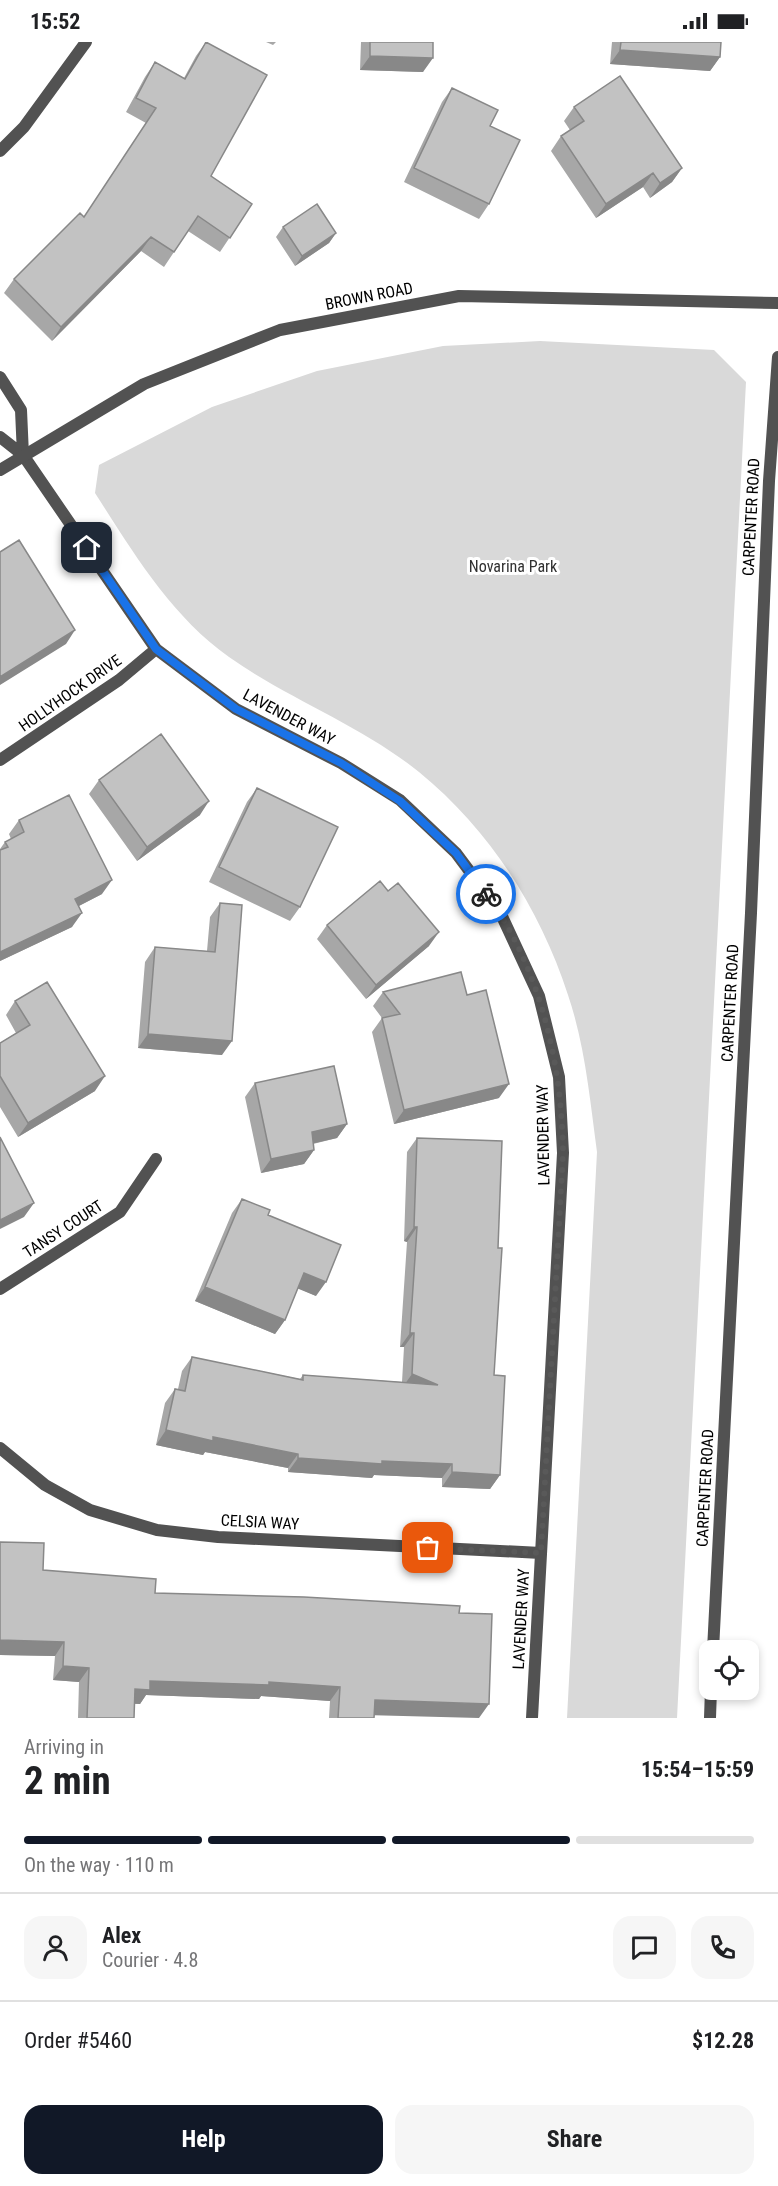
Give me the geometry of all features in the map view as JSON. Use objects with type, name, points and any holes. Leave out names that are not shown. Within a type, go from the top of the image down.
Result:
[{"type":"street","points":[[0,151],[24,127],[86,42]]},
{"type":"street","name":"BROWN ROAD","points":[[0,470],[144,384],[280,330],[459,296],[778,303]]},
{"type":"street","name":"CARPENTER ROAD","points":[[714,1640],[751,925],[769,481],[778,357]]},
{"type":"street","points":[[0,377],[21,410],[23,455]]},
{"type":"street","name":"LAVENDER WAY","points":[[0,437],[23,455],[156,649],[236,709],[341,763],[400,801],[456,853],[500,912],[539,996],[559,1077],[563,1153],[532,1718]]},
{"type":"street","name":"HOLLYHOCK DRIVE","points":[[0,760],[119,680],[156,649]]},
{"type":"street","name":"TANSY COURT","points":[[0,1288],[120,1212],[156,1159]]},
{"type":"street","name":"CELSIA WAY","points":[[0,1448],[45,1485],[90,1510],[157,1530],[218,1537],[541,1553]]},
{"type":"street","points":[[710,1718],[711,1700]]},
{"type":"green space","name":"Novarina Park","points":[[540,341],[714,350],[746,382],[677,1718],[567,1718],[597,1152],[579,1033],[568,995],[543,932],[510,873],[490,845],[445,795],[397,755],[252,672],[208,640],[189,622],[154,581],[95,493],[99,465],[212,407],[317,371],[443,346]]},
{"type":"building","points":[[206,42],[267,75],[211,176],[252,204],[230,238],[198,216],[174,252],[151,237],[61,327],[14,279],[80,213],[84,217],[156,108],[136,98],[155,62],[185,79]]},
{"type":"building","points":[[370,42],[433,42],[433,58],[370,56]]},
{"type":"building","points":[[621,42],[721,42],[720,57],[620,50]]},
{"type":"building","points":[[620,76],[682,168],[660,183],[653,173],[606,204],[561,136],[584,121],[574,107]]},
{"type":"building","points":[[452,88],[498,110],[490,126],[520,140],[489,204],[414,168]]},
{"type":"building","points":[[317,204],[336,233],[302,256],[283,227]]},
{"type":"building","points":[[19,540],[75,630],[0,677],[0,552]]},
{"type":"building","points":[[161,734],[209,801],[147,847],[99,780]]},
{"type":"building","points":[[257,788],[338,827],[300,907],[219,867]]},
{"type":"building","points":[[69,795],[112,880],[75,899],[82,913],[0,952],[0,850],[8,847],[5,842],[24,832],[19,820]]},
{"type":"building","points":[[380,881],[388,891],[398,883],[439,932],[376,985],[327,925]]},
{"type":"building","points":[[220,903],[242,905],[232,1041],[148,1034],[155,947],[215,952]]},
{"type":"building","points":[[461,972],[467,995],[486,990],[509,1084],[404,1110],[382,1018],[400,1014],[383,992]]},
{"type":"building","points":[[47,982],[105,1076],[28,1123],[0,1076],[0,1043],[30,1025],[15,1001]]},
{"type":"building","points":[[334,1066],[347,1124],[312,1132],[314,1150],[271,1159],[255,1083]]},
{"type":"building","points":[[0,1137],[34,1203],[0,1220]]},
{"type":"building","points":[[417,1138],[502,1141],[498,1248],[502,1248],[494,1375],[505,1376],[500,1475],[452,1472],[452,1464],[382,1461],[382,1464],[298,1458],[298,1454],[213,1437],[213,1441],[166,1430],[175,1389],[185,1391],[192,1357],[303,1380],[303,1375],[438,1385],[412,1374],[414,1333],[410,1333],[417,1227],[414,1227]]},
{"type":"building","points":[[242,1199],[270,1210],[268,1215],[341,1245],[326,1282],[304,1273],[285,1320],[205,1287]]},
{"type":"building","points":[[0,1542],[44,1543],[43,1570],[156,1579],[155,1593],[304,1597],[460,1606],[459,1613],[492,1614],[489,1704],[375,1700],[374,1718],[338,1718],[340,1687],[269,1682],[269,1685],[150,1681],[150,1690],[135,1689],[134,1718],[87,1718],[89,1668],[63,1666],[64,1642],[0,1640]]},
{"type":"way so far","points":[[428,1548],[541,1553],[563,1153],[563,1113],[559,1077],[539,996],[500,912],[486,894]]},
{"type":"route","points":[[87,548],[156,649],[236,709],[341,763],[400,801],[456,853],[486,894]]}]
